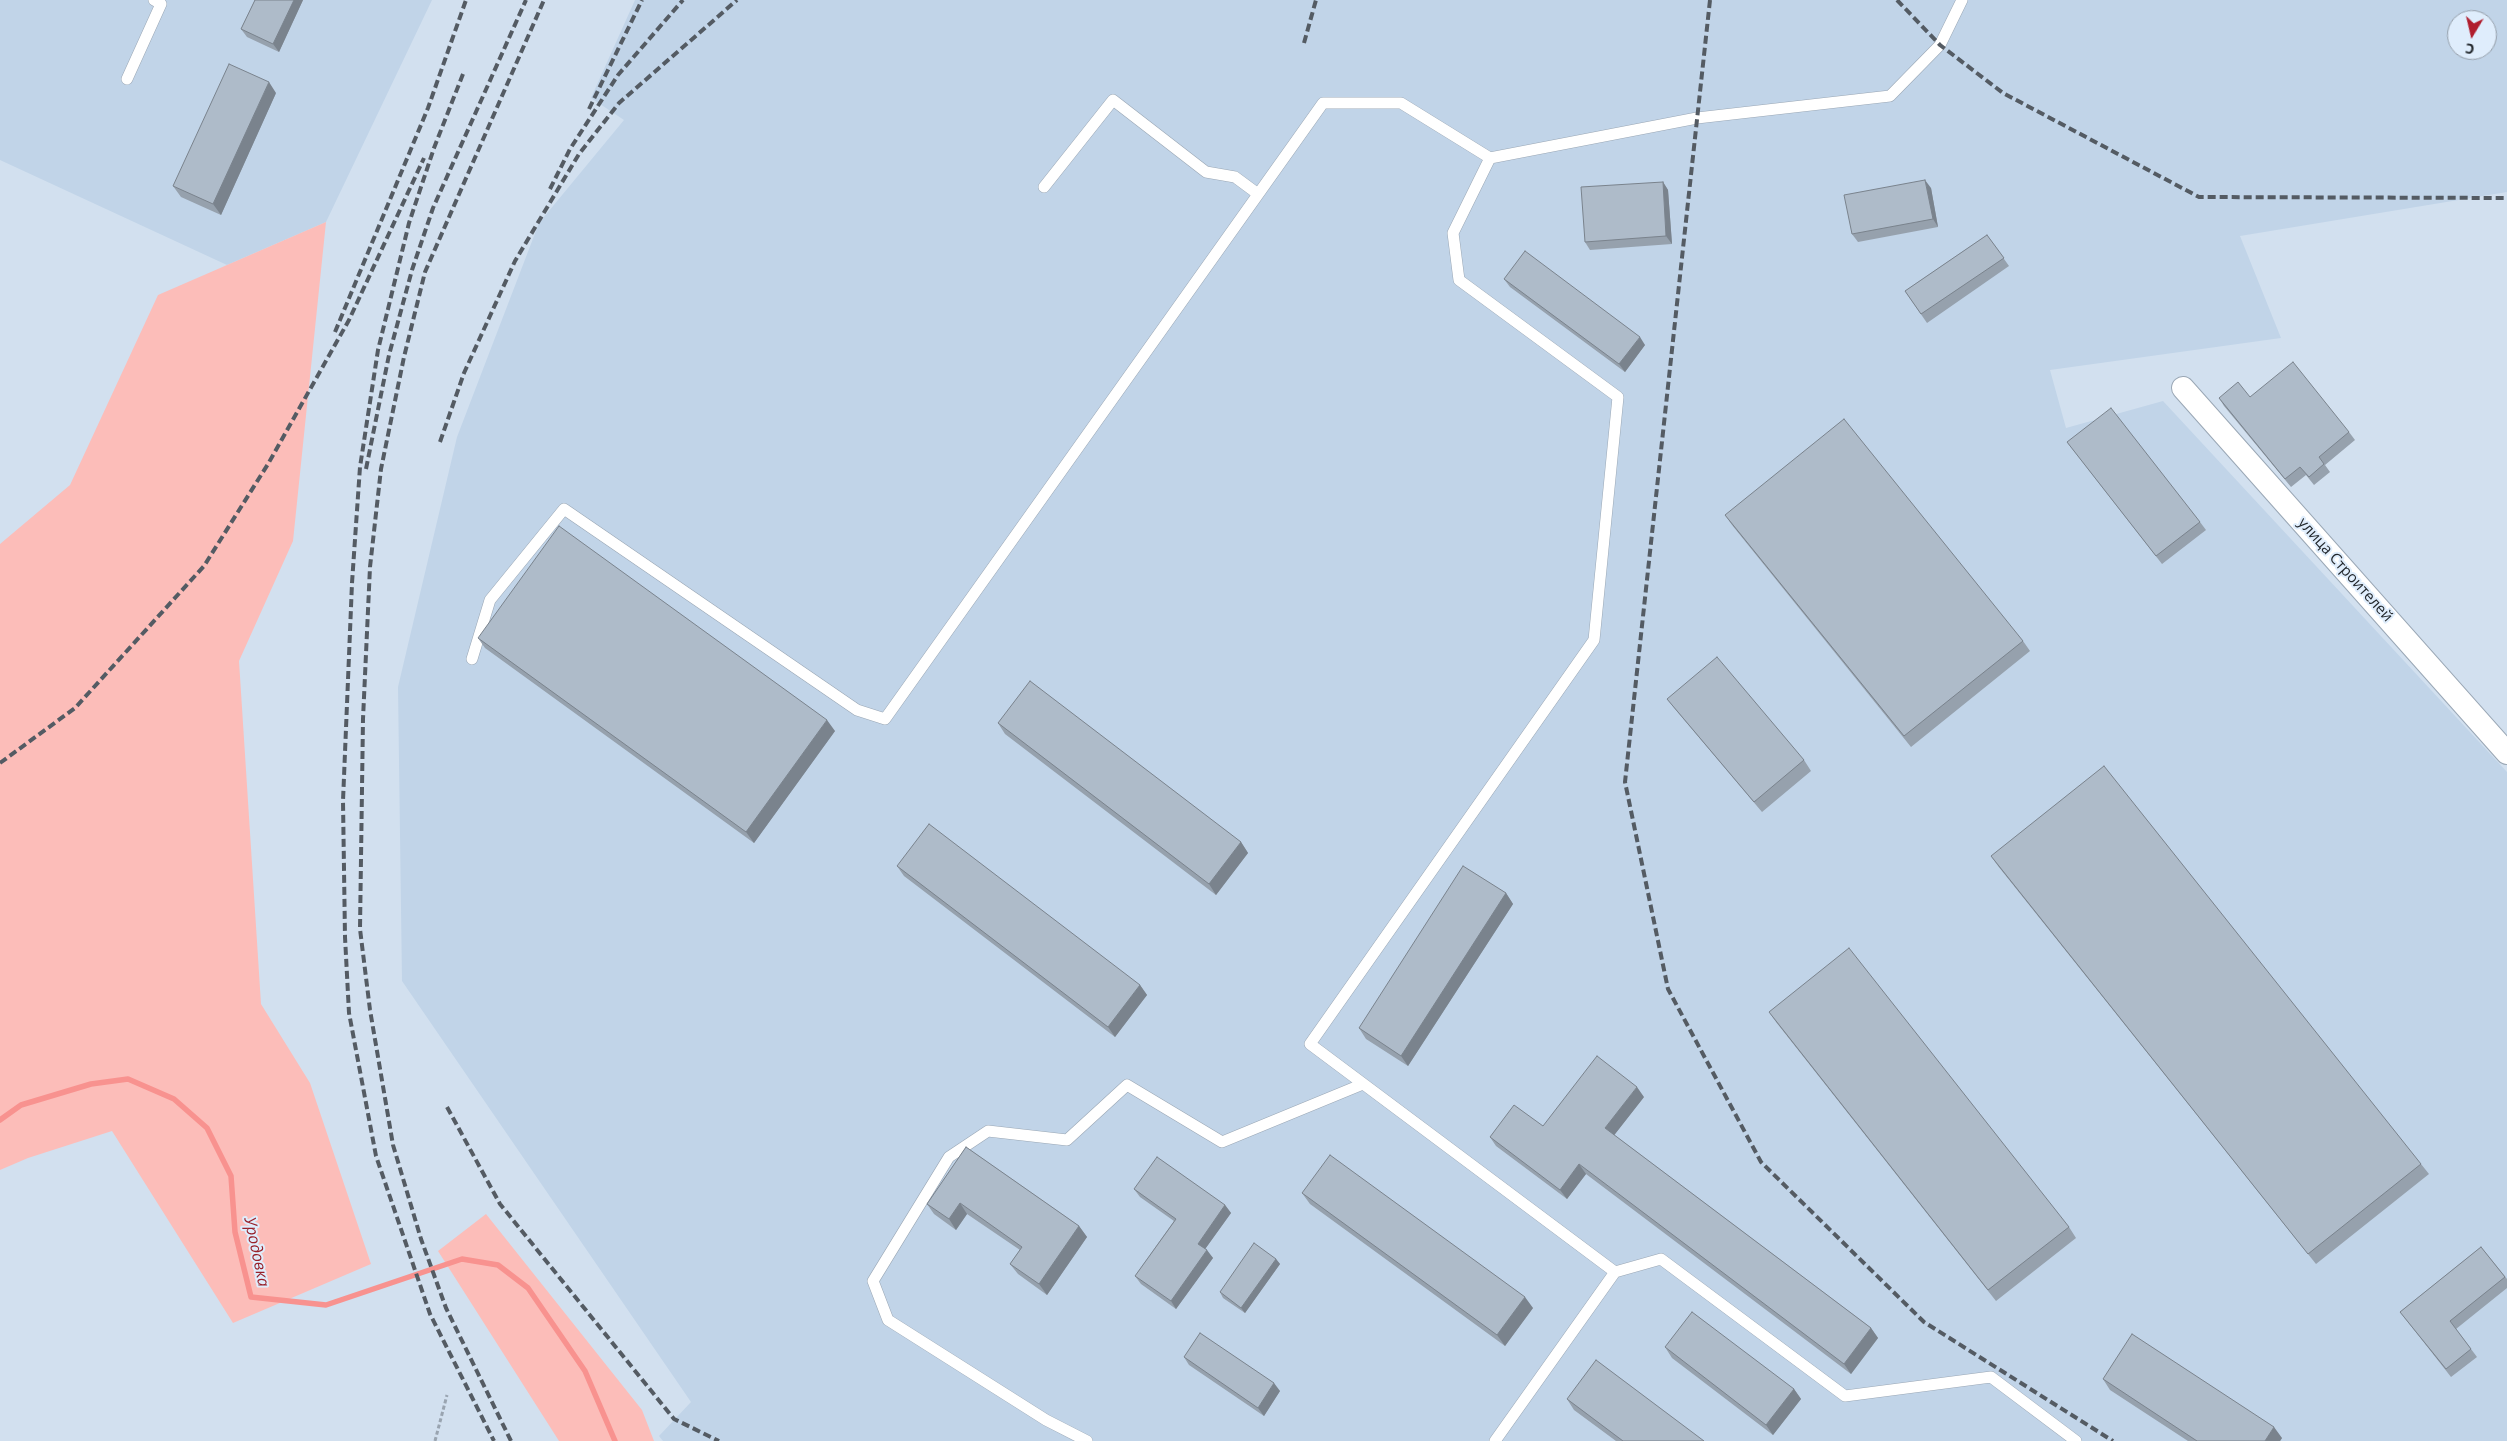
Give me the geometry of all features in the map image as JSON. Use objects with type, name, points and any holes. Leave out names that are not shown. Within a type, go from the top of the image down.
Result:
[{"type":"street","name":"улица Строителей","points":[[2183,388],[2507,753]]},
{"type":"lane","points":[[127,79],[162,4],[154,0]]},
{"type":"lane","points":[[472,659],[490,600],[564,509],[857,710],[885,719],[1323,103],[1401,103],[1490,158],[1697,118],[1890,96],[1940,45],[1962,0]]},
{"type":"lane","points":[[1044,187],[1113,100],[1206,172],[1235,177],[1258,194]]},
{"type":"lane","points":[[1490,158],[1453,232],[1459,280],[1618,397],[1594,640],[1310,1044],[1615,1272]]},
{"type":"lane","points":[[1087,1441],[1046,1420],[888,1320],[873,1281],[949,1157],[988,1131],[1067,1140],[1128,1085],[1222,1142],[1364,1084]]},
{"type":"lane","points":[[1495,1441],[1615,1272],[1662,1259],[1845,1396],[1991,1377],[2076,1441]]},
{"type":"path","points":[[435,1441],[447,1395]]},
{"type":"shaded area","points":[[0,0],[432,0],[326,222],[227,265],[0,160]]},
{"type":"shaded area","points":[[635,0],[2507,0],[2507,192],[2240,236],[2281,338],[2050,370],[2066,428],[2163,401],[2507,772],[2507,1441],[663,1441],[659,1436],[691,1402],[402,981],[398,687],[457,437],[539,223],[624,120],[591,98]]},
{"type":"shaded area","points":[[326,222],[293,541],[239,661],[261,1004],[310,1083],[371,1264],[233,1323],[112,1131],[28,1158],[0,1170],[0,544],[70,485],[158,295]]},
{"type":"shaded area","points":[[486,1214],[642,1410],[654,1441],[559,1441],[438,1251]]},
{"type":"building","points":[[255,0],[294,0],[273,44],[241,29]]},
{"type":"building","points":[[229,64],[269,82],[213,204],[173,186]]},
{"type":"building","points":[[1925,180],[1933,219],[1852,234],[1844,195]]},
{"type":"building","points":[[1663,182],[1666,236],[1585,242],[1581,187]]},
{"type":"building","points":[[1987,235],[2004,258],[1921,314],[1905,291]]},
{"type":"building","points":[[1525,251],[1640,337],[1619,364],[1504,279]]},
{"type":"building","points":[[2293,362],[2349,432],[2319,457],[2324,464],[2309,477],[2300,467],[2285,479],[2219,398],[2238,382],[2250,397]]},
{"type":"building","points":[[2111,408],[2200,522],[2156,556],[2067,442]]},
{"type":"building","points":[[1844,419],[2023,641],[1904,736],[1725,515]]},
{"type":"building","points":[[559,526],[827,720],[746,832],[478,638]]},
{"type":"building","points":[[1717,657],[1804,760],[1754,802],[1667,699]]},
{"type":"building","points":[[1030,681],[1241,842],[1209,884],[998,723]]},
{"type":"building","points":[[2104,766],[2421,1164],[2308,1254],[1991,856]]},
{"type":"building","points":[[929,824],[1140,985],[1108,1027],[897,866]]},
{"type":"building","points":[[1463,866],[1506,893],[1401,1056],[1359,1028]]},
{"type":"building","points":[[1849,948],[2069,1227],[1988,1290],[1769,1012]]},
{"type":"building","points":[[1597,1056],[1637,1087],[1605,1128],[1871,1328],[1844,1364],[1579,1164],[1560,1190],[1490,1137],[1514,1105],[1543,1126]]},
{"type":"building","points":[[966,1147],[1079,1226],[1039,1284],[1010,1264],[1022,1247],[960,1203],[949,1219],[927,1204]]},
{"type":"building","points":[[1330,1155],[1525,1297],[1497,1335],[1302,1193]]},
{"type":"building","points":[[1157,1157],[1225,1205],[1198,1244],[1207,1250],[1171,1301],[1135,1276],[1176,1219],[1134,1189]]},
{"type":"building","points":[[1254,1243],[1276,1259],[1241,1308],[1220,1292]]},
{"type":"building","points":[[2481,1247],[2505,1277],[2450,1321],[2471,1349],[2446,1369],[2400,1312]]},
{"type":"building","points":[[1692,1312],[1794,1389],[1766,1425],[1665,1347]]},
{"type":"building","points":[[1200,1333],[1274,1383],[1258,1408],[1184,1357]]},
{"type":"building","points":[[2132,1334],[2274,1427],[2265,1441],[2197,1441],[2103,1379]]},
{"type":"building","points":[[1596,1360],[1704,1441],[1623,1441],[1567,1399]]},
{"type":"waterway","name":"Уродовка","points":[[0,1120],[21,1105],[91,1084],[128,1079],[174,1099],[207,1128],[231,1176],[235,1232],[251,1297],[326,1305],[462,1259],[498,1265],[528,1288],[585,1371],[615,1441]]},
{"type":"railway","points":[[335,332],[428,108],[466,0]]},
{"type":"railway","points":[[366,469],[389,355],[412,270],[433,208],[526,0]]},
{"type":"railway","points":[[511,1441],[446,1308],[421,1239],[393,1145],[370,1010],[360,929],[363,719],[370,567],[381,469],[404,357],[425,272],[544,0]]},
{"type":"railway","points":[[589,109],[642,0]]},
{"type":"railway","points":[[550,189],[570,149],[618,75],[683,0]]},
{"type":"railway","points":[[440,442],[464,373],[515,261],[579,154],[619,103],[737,0]]},
{"type":"railway","points":[[1304,43],[1316,0]]},
{"type":"railway","points":[[1710,0],[1625,782],[1668,989],[1761,1162],[1924,1322],[2113,1441]]},
{"type":"railway","points":[[1897,0],[1940,45],[2003,93],[2199,197],[2507,198]]},
{"type":"railway","points":[[463,74],[434,148],[409,223],[378,350],[360,467],[352,583],[343,801],[345,937],[349,1013],[376,1156],[430,1314],[494,1441]]},
{"type":"railway","points":[[0,763],[75,708],[204,566],[268,464],[349,320],[424,158]]},
{"type":"railway","points":[[447,1107],[500,1204],[674,1419],[719,1441]]}]
